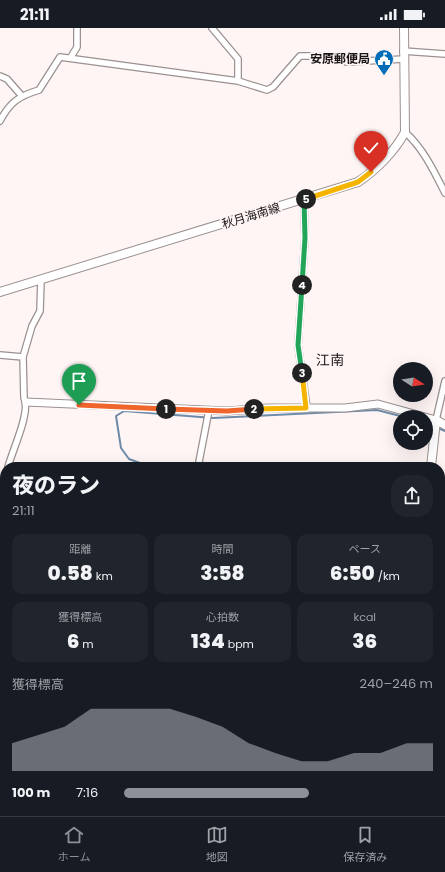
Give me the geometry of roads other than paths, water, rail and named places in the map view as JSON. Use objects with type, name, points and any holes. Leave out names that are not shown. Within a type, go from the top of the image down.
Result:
[{"type":"main road","points":[[404,28],[403,55],[405,132]]},
{"type":"main road","name":"秋月海南線","points":[[0,292],[345,187],[365,177],[401,139],[405,132]]},
{"type":"main road","points":[[432,462],[436,420],[445,424]]},
{"type":"street","points":[[71,57],[77,47],[77,28]]},
{"type":"street","points":[[212,28],[238,59],[238,81]]},
{"type":"street","points":[[0,121],[6,110],[21,95],[39,90],[60,57],[71,57],[238,81],[267,90],[273,87],[300,56],[308,55],[347,62],[403,55],[445,54]]},
{"type":"street","points":[[0,76],[7,79],[21,95]]},
{"type":"street","points":[[405,132],[413,139],[434,170],[445,192]]},
{"type":"street","points":[[304,199],[305,238],[298,345],[306,408]]},
{"type":"street","points":[[10,462],[22,422],[26,402],[24,398],[23,357],[32,326],[40,311],[41,280]]},
{"type":"street","points":[[0,355],[23,357]]},
{"type":"street","points":[[26,402],[209,410],[345,408],[378,404],[436,420],[445,381]]},
{"type":"street","points":[[199,462],[209,410]]},
{"type":"waterway","points":[[137,462],[129,459],[121,448],[116,416],[124,411],[213,418],[377,410],[393,414]]},
{"type":"waterway","points":[[438,428],[445,431]]},
{"type":"place","name":"安原郵便局","points":[[384,76]]},
{"type":"district","name":"江南","points":[[330,360]]}]
